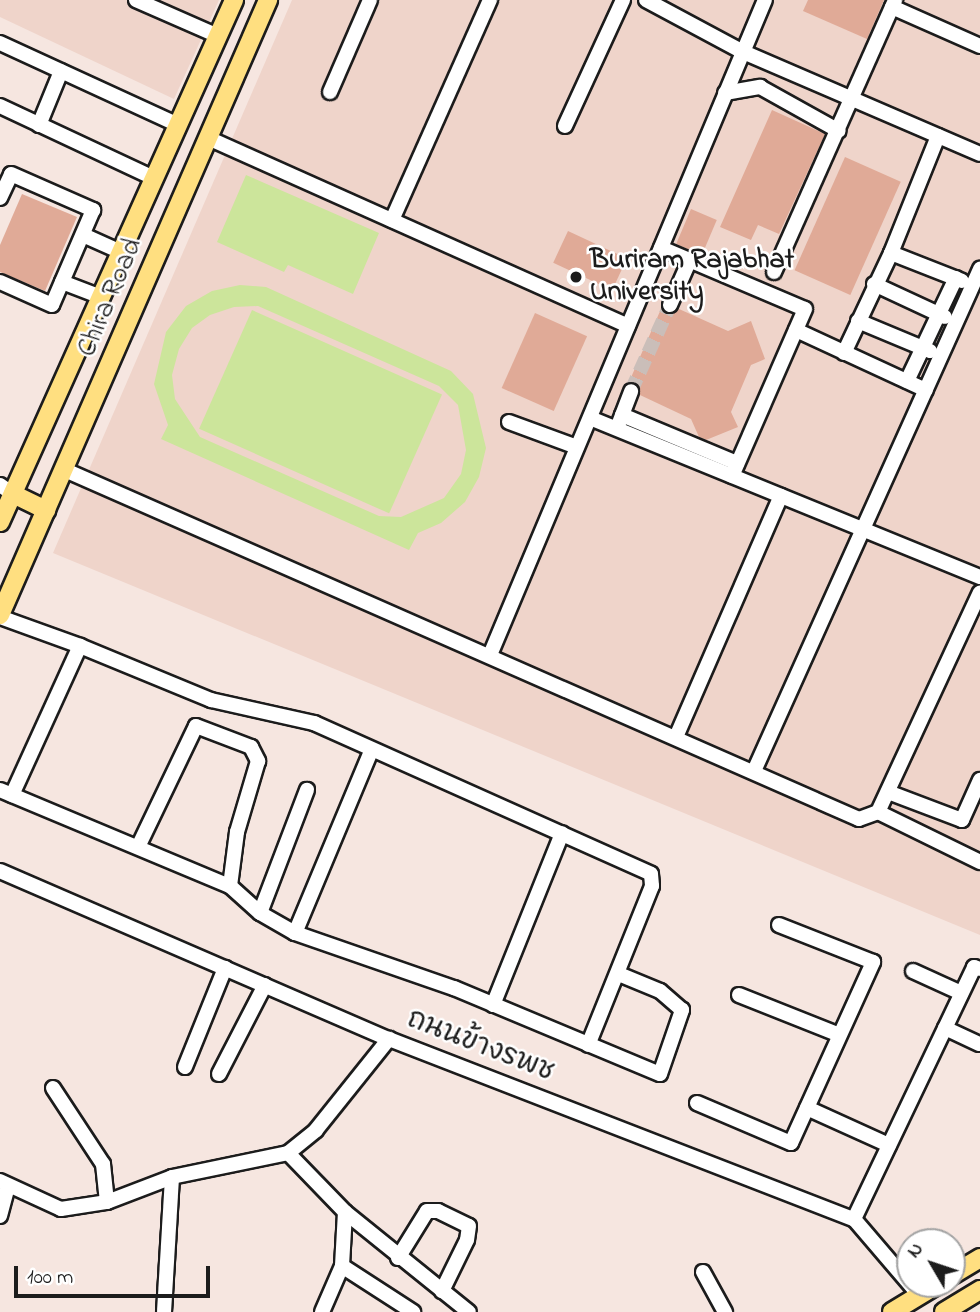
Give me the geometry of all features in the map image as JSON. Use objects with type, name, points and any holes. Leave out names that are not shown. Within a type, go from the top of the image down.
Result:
[{"type":"main road","name":"Chira Road","points":[[0,522],[7,489],[101,297],[234,0]]},
{"type":"main road","name":"Chira Road","points":[[0,616],[268,0]]},
{"type":"main road","points":[[7,489],[46,510]]},
{"type":"main road","points":[[944,1312],[980,1290]]},
{"type":"main road","points":[[892,1312],[914,1298]]},
{"type":"main road","points":[[921,1298],[933,1312]]},
{"type":"street","points":[[136,0],[218,36]]},
{"type":"street","points":[[330,92],[370,0]]},
{"type":"street","points":[[392,220],[490,0]]},
{"type":"street","points":[[565,126],[623,0]]},
{"type":"street","points":[[646,0],[741,51],[980,154]]},
{"type":"street","points":[[490,655],[741,51],[765,0]]},
{"type":"street","points":[[774,272],[894,4],[980,47]]},
{"type":"street","points":[[0,43],[178,125]]},
{"type":"street","points":[[39,125],[61,71]]},
{"type":"street","points":[[725,93],[760,87],[839,131]]},
{"type":"street","points":[[0,106],[154,178]]},
{"type":"street","points":[[844,353],[874,284],[891,253],[938,136]]},
{"type":"street","points":[[208,138],[628,326]]},
{"type":"street","points":[[0,198],[10,174],[93,211],[52,305],[0,282]]},
{"type":"street","points":[[83,235],[121,252]]},
{"type":"street","points":[[661,248],[805,309],[734,469]]},
{"type":"street","points":[[891,253],[973,285]]},
{"type":"street","points":[[670,305],[689,262]]},
{"type":"street","points":[[754,771],[980,269]]},
{"type":"street","points":[[907,381],[956,278]]},
{"type":"street","points":[[62,282],[101,297]]},
{"type":"street","points":[[874,284],[956,322]]},
{"type":"street","points":[[858,321],[941,355]]},
{"type":"street","points":[[796,331],[926,390]]},
{"type":"street","points":[[620,422],[631,391]]},
{"type":"street","points":[[590,418],[620,422],[734,469],[782,496],[980,577]]},
{"type":"street","points":[[509,422],[577,447]]},
{"type":"street","points":[[65,470],[859,819],[878,812],[980,592]]},
{"type":"street","points":[[676,737],[782,496]]},
{"type":"street","points":[[0,616],[211,700],[314,723],[651,874],[652,886],[620,974],[588,1045]]},
{"type":"street","points":[[80,646],[6,792],[230,886],[260,913],[295,933],[493,1005],[660,1074],[682,1010],[660,991],[620,974]]},
{"type":"street","points":[[138,847],[196,726],[251,747],[258,761],[237,832],[230,886]]},
{"type":"street","points":[[295,933],[372,749]]},
{"type":"street","points":[[888,792],[962,820],[980,780]]},
{"type":"street","points":[[260,913],[307,790]]},
{"type":"street","points":[[878,812],[980,862]]},
{"type":"street","points":[[493,1005],[562,833]]},
{"type":"street","name":"ถนนข้างรพช","points":[[0,871],[389,1038],[854,1219],[896,1268]]},
{"type":"street","points":[[697,1103],[791,1143],[837,1034],[873,962],[779,925]]},
{"type":"street","points":[[854,1219],[974,967],[980,970]]},
{"type":"street","points":[[185,1067],[225,968]]},
{"type":"street","points":[[913,971],[961,993]]},
{"type":"street","points":[[219,1074],[265,985]]},
{"type":"street","points":[[739,995],[837,1034]]},
{"type":"street","points":[[945,1028],[980,1044]]},
{"type":"street","points":[[0,1216],[4,1184],[61,1209],[107,1202],[172,1177],[288,1153],[316,1130],[389,1038]]},
{"type":"street","points":[[53,1088],[103,1164],[107,1202]]},
{"type":"street","points":[[807,1108],[890,1145]]},
{"type":"street","points":[[288,1153],[345,1212],[398,1258],[469,1312]]},
{"type":"street","points":[[164,1312],[172,1177]]},
{"type":"street","points":[[398,1258],[427,1211],[438,1211],[469,1226],[467,1240],[442,1291]]},
{"type":"street","points":[[323,1312],[342,1266],[345,1212]]},
{"type":"street","points":[[342,1266],[413,1312]]},
{"type":"street","points":[[704,1272],[725,1312]]},
{"type":"shaded area","points":[[0,0],[219,0],[174,99],[0,17]]},
{"type":"shaded area","name":"Buriram Rajabhat University","points":[[292,0],[980,0],[980,935],[53,553]]},
{"type":"green space","points":[[246,175],[379,233],[353,294],[288,265],[284,272],[217,242]]},
{"type":"green space","points":[[240,285],[266,287],[451,371],[473,394],[486,448],[479,477],[465,502],[441,523],[418,533],[409,550],[161,439],[168,425],[154,384],[166,332],[186,306],[212,291]],"holes":[[[258,306],[439,386],[458,405],[466,450],[461,474],[444,498],[401,517],[379,516],[200,437],[175,399],[172,375],[179,349],[192,328],[210,315],[234,307]]]},
{"type":"green space","points":[[252,310],[442,395],[389,513],[199,429]]},
{"type":"building","points":[[808,0],[884,0],[867,39],[803,11]]},
{"type":"building","points":[[772,110],[825,134],[779,234],[758,225],[751,240],[720,227]]},
{"type":"building","points":[[845,157],[901,182],[850,295],[795,270]]},
{"type":"building","points":[[22,194],[77,217],[45,291],[0,272],[0,245]]},
{"type":"building","points":[[691,209],[717,220],[702,255],[676,244]]},
{"type":"building","points":[[568,231],[627,258],[612,290],[553,263]]},
{"type":"building","name":"Buriram Rajabhat University","points":[[661,309],[670,315],[679,309],[728,331],[751,321],[765,359],[751,365],[731,412],[738,427],[706,440],[699,437],[691,419],[640,395],[639,385],[629,382]]},
{"type":"building","points":[[535,313],[587,336],[554,411],[502,388]]},
{"type":"tunnel","points":[[631,391],[670,305]]},
{"type":"place","name":"Buriram Rajabhat University","points":[[576,277]]}]
